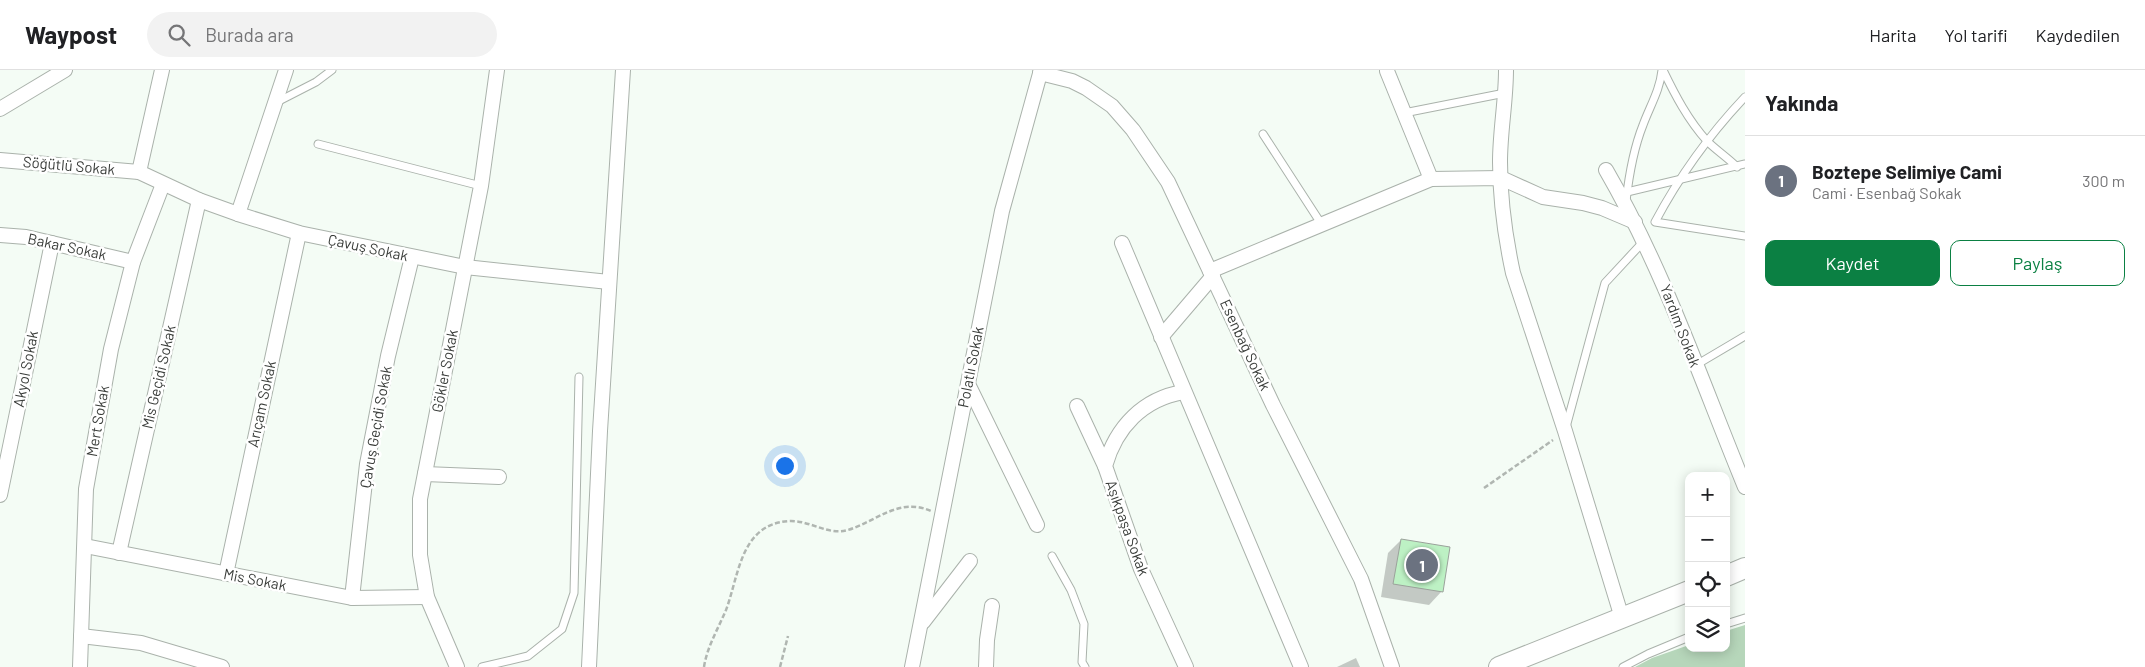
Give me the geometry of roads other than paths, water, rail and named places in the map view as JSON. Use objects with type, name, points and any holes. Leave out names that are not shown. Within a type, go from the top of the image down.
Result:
[{"type":"street","points":[[0,109],[48,75],[65,70]]},
{"type":"street","points":[[139,172],[162,70]]},
{"type":"street","points":[[238,214],[286,70]]},
{"type":"street","name":"Gökler Sokak","points":[[456,667],[427,597],[419,536],[420,499],[481,186],[497,70]]},
{"type":"street","points":[[590,667],[609,282],[623,70]]},
{"type":"street","points":[[1506,70],[1500,178],[1503,218],[1513,273],[1565,431],[1622,618]]},
{"type":"street","points":[[1387,71],[1431,179]]},
{"type":"street","name":"Esenbağ Sokak","points":[[1041,72],[1072,81],[1112,106],[1124,117],[1168,182],[1273,405],[1361,579],[1392,667]]},
{"type":"street","name":"Polatlı Sokak","points":[[912,667],[1002,210],[1041,72]]},
{"type":"street","name":"Söğütlü Sokak","points":[[0,160],[139,172]]},
{"type":"street","name":"Yardım Sokak","points":[[1606,170],[1627,198],[1635,222],[1662,281],[1745,487]]},
{"type":"street","name":"Çavuş Sokak","points":[[139,172],[199,200],[299,233],[465,267],[609,282]]},
{"type":"street","points":[[1161,337],[1211,274],[1322,224],[1431,179],[1500,178],[1543,197],[1602,208],[1635,222]]},
{"type":"street","name":"Mert Sokak","points":[[80,667],[86,489],[111,349],[133,262],[163,184]]},
{"type":"street","name":"Mis Geçidi Sokak","points":[[119,553],[199,200]]},
{"type":"street","name":"Arıçam Sokak","points":[[226,574],[299,233]]},
{"type":"street","name":"Bakar Sokak","points":[[0,234],[26,237],[133,262]]},
{"type":"street","name":"Akyol Sokak","points":[[0,495],[52,243]]},
{"type":"street","points":[[1122,243],[1301,667]]},
{"type":"street","name":"Çavuş Geçidi Sokak","points":[[352,598],[367,464],[388,356],[412,257]]},
{"type":"street","points":[[968,384],[1037,525]]},
{"type":"street","name":"Aşıkpaşa Sokak","points":[[1184,392],[1159,398],[1137,412],[1116,438],[1105,466],[1141,569],[1186,667]]},
{"type":"street","points":[[1078,406],[1105,466]]},
{"type":"street","points":[[425,474],[499,477]]},
{"type":"street","name":"Mis Sokak","points":[[85,546],[352,598],[427,597]]},
{"type":"street","points":[[921,624],[970,561]]},
{"type":"street","points":[[1730,574],[1745,568]]},
{"type":"street","points":[[1499,667],[1685,593]]},
{"type":"street","points":[[986,667],[987,640],[992,606]]},
{"type":"street","points":[[81,636],[142,643],[222,667]]},
{"type":"lane","points":[[275,103],[316,82],[332,70]]},
{"type":"lane","points":[[1662,70],[1684,110],[1708,142],[1741,165]]},
{"type":"lane","points":[[1627,198],[1638,140],[1659,89],[1662,70]]},
{"type":"lane","points":[[1404,113],[1505,93]]},
{"type":"lane","points":[[1745,97],[1681,178],[1655,222],[1745,236]]},
{"type":"lane","points":[[1263,134],[1322,224]]},
{"type":"lane","points":[[318,144],[481,186]]},
{"type":"lane","points":[[1627,198],[1681,178],[1741,165]]},
{"type":"lane","points":[[1565,431],[1605,283],[1644,241]]},
{"type":"lane","points":[[1695,365],[1745,336]]},
{"type":"lane","points":[[482,667],[528,656],[562,629],[574,593],[577,548],[576,470],[579,377]]},
{"type":"lane","points":[[1052,556],[1071,590],[1084,624],[1082,662],[1085,667]]},
{"type":"lane","points":[[1730,623],[1745,618]]},
{"type":"lane","points":[[1623,667],[1685,639]]},
{"type":"place","name":"Boztepe Selimiye Cami","points":[[1422,565]]}]
